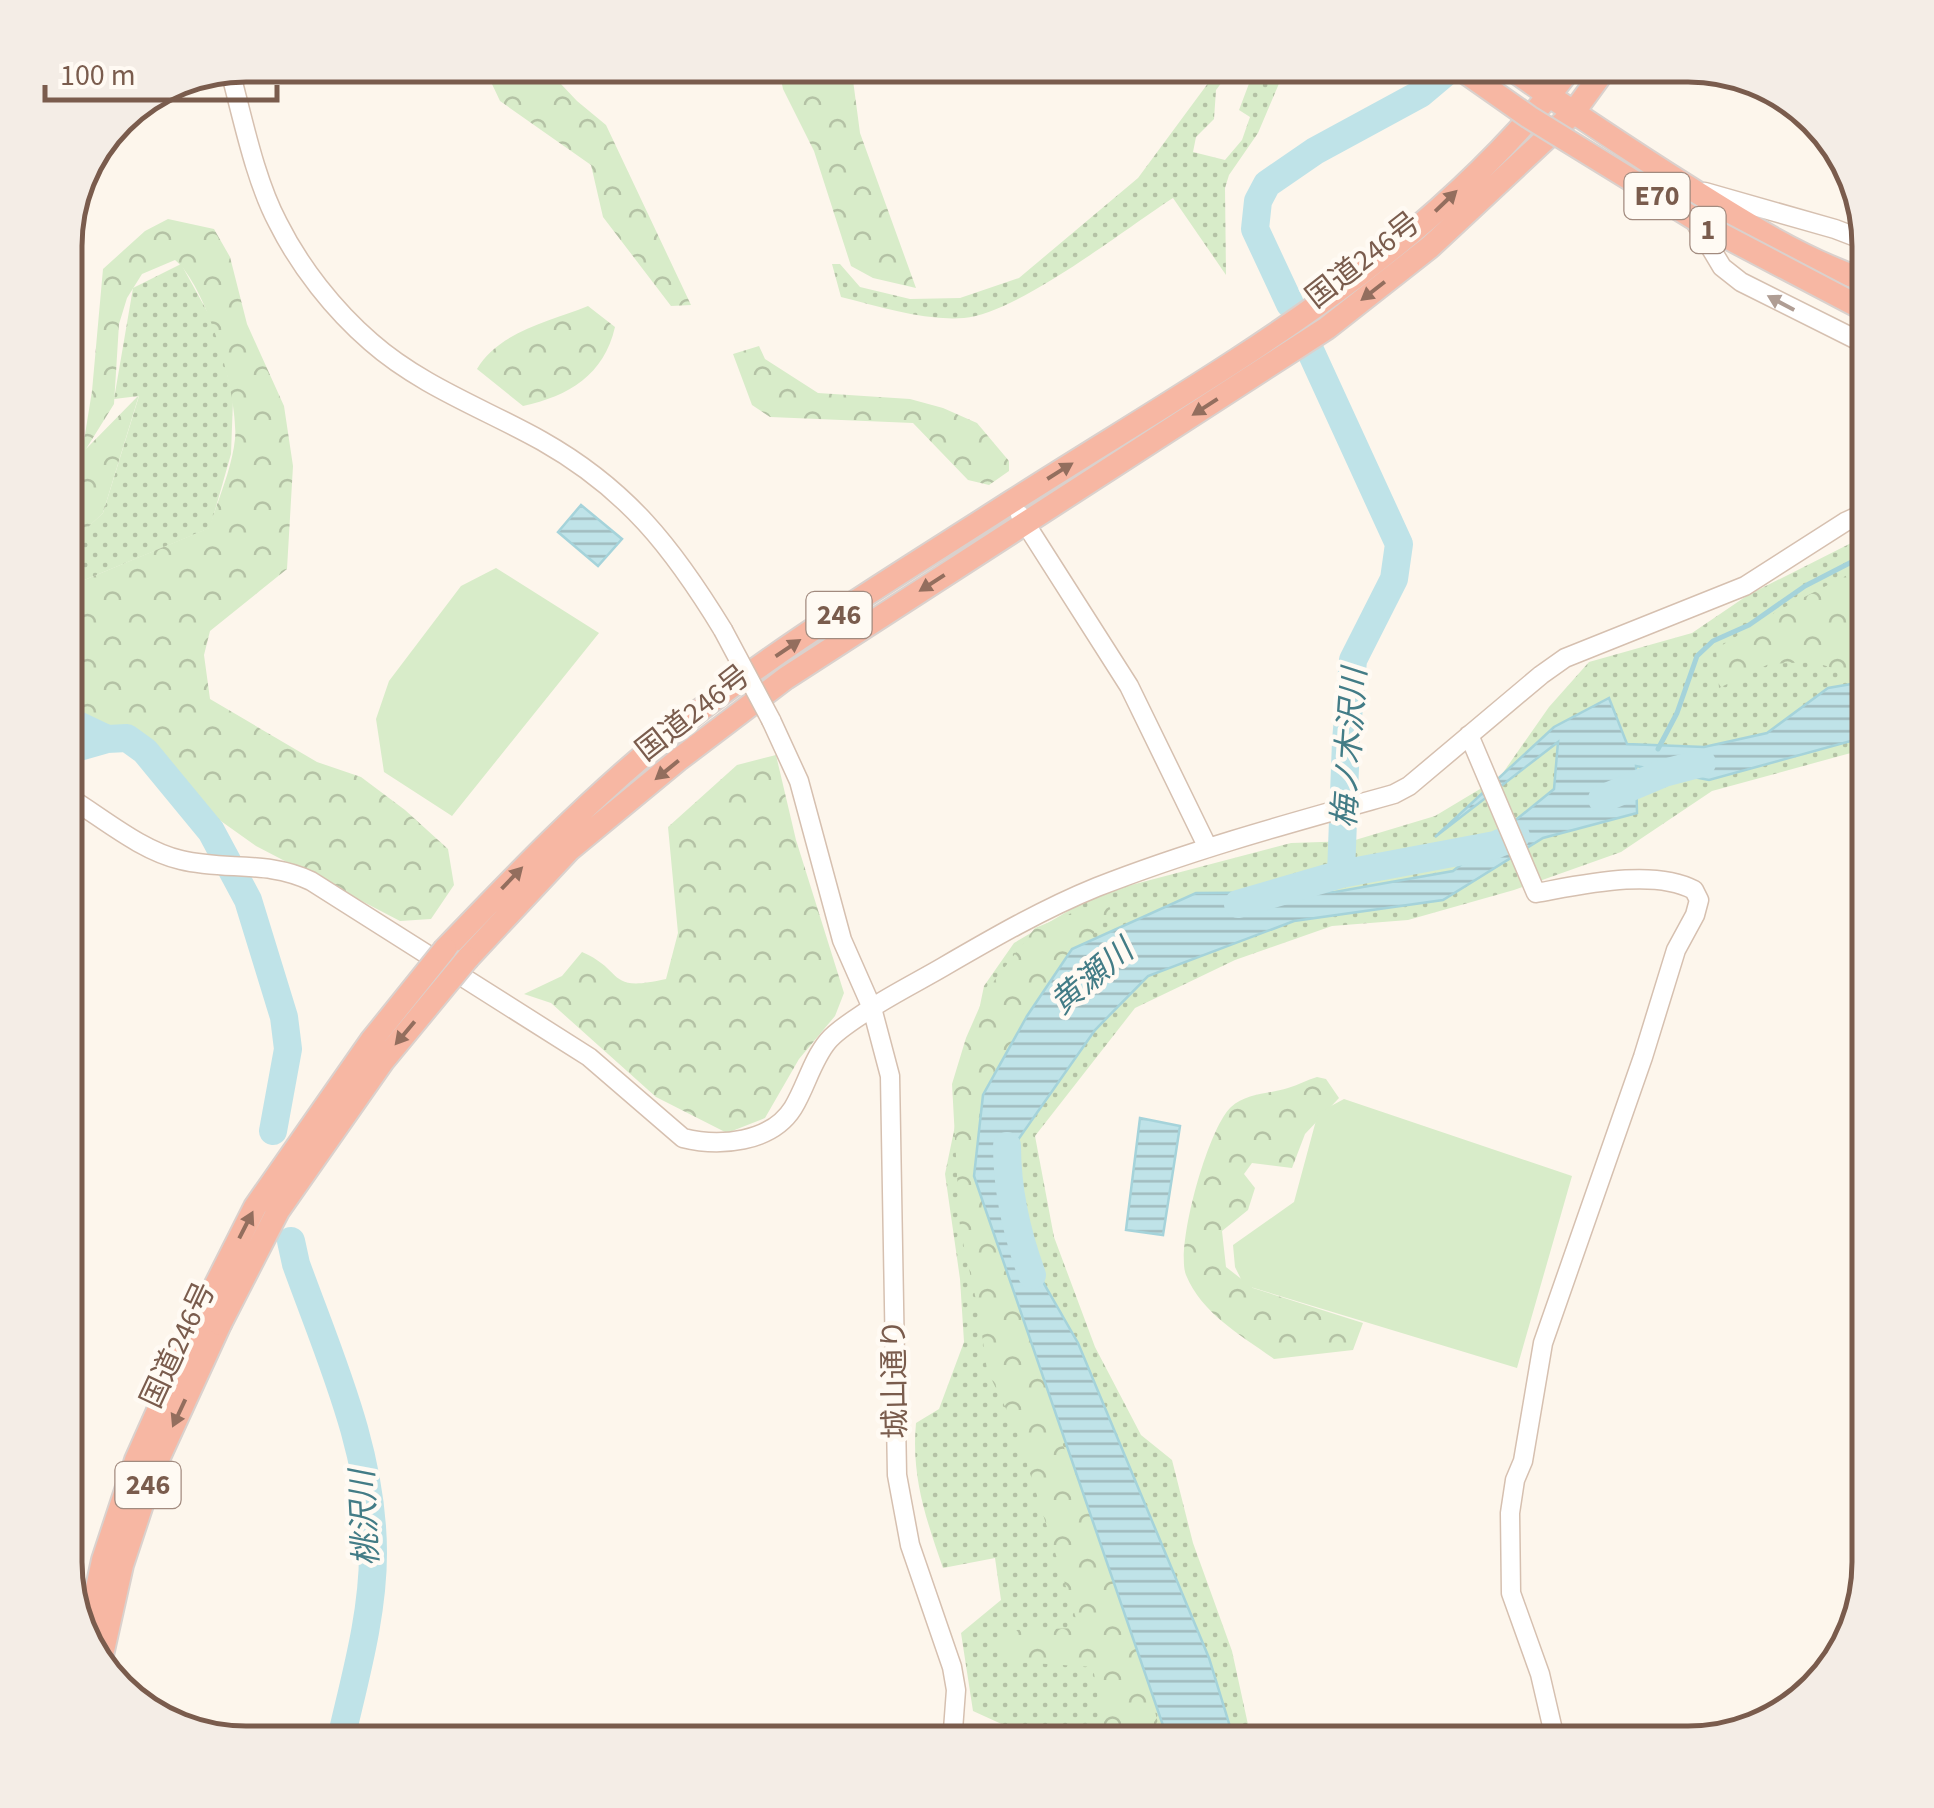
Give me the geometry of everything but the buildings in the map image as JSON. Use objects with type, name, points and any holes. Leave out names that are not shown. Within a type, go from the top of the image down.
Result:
[{"type":"highway","name":"1","points":[[1476,82],[1551,134],[1694,222],[1851,310]]},
{"type":"highway","name":"E70","points":[[1477,82],[1710,228],[1851,303]]},
{"type":"highway","name":"E70","points":[[1494,82],[1700,212],[1851,292]]},
{"type":"highway","name":"1","points":[[1529,82],[1768,237],[1851,274]]},
{"type":"highway","name":"国道246号","points":[[1322,318],[1530,120],[1560,82]]},
{"type":"highway","name":"国道246号","points":[[92,1612],[103,1560],[136,1460],[211,1318],[278,1211],[382,1061],[468,958],[569,850],[786,678],[1025,522],[1430,247],[1573,113],[1596,82]]},
{"type":"highway","name":"国道246号","points":[[105,1642],[122,1566],[154,1468],[255,1207],[371,1040],[445,949],[555,834],[664,739],[780,653],[1012,502],[1282,345]]},
{"type":"street","name":"城山通り","points":[[233,84],[276,220],[338,308],[370,342],[422,379],[542,441],[591,472],[650,524],[691,576],[790,759],[842,940],[872,1008],[890,1076],[897,1475],[910,1545],[952,1668],[956,1690],[953,1726]]},
{"type":"street","points":[[1686,186],[1851,234]]},
{"type":"street","points":[[1694,222],[1722,267],[1741,282],[1851,337]]},
{"type":"street","points":[[1012,502],[1128,686],[1208,848]]},
{"type":"street","points":[[83,806],[161,854],[208,865],[278,868],[310,881],[589,1058],[683,1138],[727,1142],[758,1135],[791,1111],[828,1040],[872,1008],[1044,910],[1208,848],[1394,794],[1409,786],[1540,675],[1566,658],[1745,586],[1851,519]]},
{"type":"street","points":[[1469,735],[1536,894],[1668,880],[1694,890],[1699,900],[1696,915],[1676,950],[1643,1057],[1543,1343],[1523,1461],[1515,1480],[1510,1513],[1512,1593],[1540,1674],[1552,1726]]},
{"type":"green space","points":[[491,82],[559,82],[606,125],[691,305],[671,306],[603,217],[591,165],[500,101]]},
{"type":"green space","points":[[782,82],[853,82],[860,133],[916,288],[873,278],[851,266],[814,151]]},
{"type":"green space","points":[[1209,82],[1222,82],[1216,90],[1214,119],[1196,137],[1193,152],[1225,160],[1242,140],[1250,117],[1239,110],[1250,82],[1280,82],[1258,133],[1229,175],[1225,188],[1226,275],[1173,198],[1041,286],[986,313],[964,318],[933,317],[841,297],[832,264],[840,264],[860,287],[910,299],[960,298],[1019,278],[1138,178]]},
{"type":"green space","points":[[168,219],[214,229],[230,257],[247,324],[284,406],[293,466],[287,569],[210,631],[204,655],[210,699],[317,762],[361,777],[448,849],[454,885],[431,919],[400,921],[256,846],[173,787],[150,741],[83,722],[83,580],[209,528],[235,439],[226,371],[209,317],[187,273],[175,260],[142,274],[127,298],[119,324],[114,404],[86,449],[139,395],[103,513],[83,532],[83,447],[103,269],[145,231]]},
{"type":"green space","points":[[181,264],[218,331],[233,400],[231,454],[210,528],[83,581],[83,531],[103,513],[139,396],[114,399],[133,288]]},
{"type":"green space","points":[[588,306],[615,327],[602,358],[582,381],[569,389],[523,406],[477,369],[486,356],[512,337]]},
{"type":"green space","points":[[759,346],[765,359],[818,393],[910,399],[977,423],[1009,461],[1009,471],[989,485],[968,480],[913,423],[770,417],[752,405],[733,354]]},
{"type":"green space","points":[[1851,543],[1851,753],[1712,791],[1621,852],[1514,890],[1408,920],[1332,926],[1235,960],[1135,1008],[1035,1136],[1054,1237],[1095,1347],[1141,1435],[1172,1460],[1193,1543],[1232,1651],[1248,1726],[1006,1726],[973,1711],[961,1633],[1001,1600],[995,1558],[943,1568],[918,1479],[915,1442],[916,1423],[939,1409],[964,1342],[960,1279],[945,1174],[984,986],[1014,943],[1097,894],[1291,843],[1352,841],[1435,816],[1500,777],[1549,707],[1589,662],[1692,633],[1748,595]]},
{"type":"green space","points":[[496,568],[599,633],[452,816],[384,772],[376,719],[389,681],[461,586]]},
{"type":"green space","points":[[1851,573],[1851,674],[1813,662],[1769,664],[1719,688],[1716,649],[1779,610]]},
{"type":"green space","points":[[776,755],[796,840],[844,993],[835,1016],[799,1059],[765,1118],[727,1133],[656,1097],[551,1003],[524,994],[562,976],[582,952],[624,982],[666,979],[678,933],[668,827],[737,765]]},
{"type":"green space","points":[[1106,899],[1112,913],[1051,980],[997,1066],[983,1098],[977,1165],[1055,1370],[1062,1443],[1110,1554],[1130,1613],[1159,1726],[1049,1726],[1102,1723],[1093,1667],[1002,1661],[998,1641],[1016,1630],[1079,1628],[1016,1429],[987,1370],[960,1229],[952,1084],[987,990],[1035,928]]},
{"type":"green space","points":[[1317,1077],[1326,1079],[1339,1098],[1305,1134],[1292,1168],[1252,1163],[1244,1174],[1255,1188],[1248,1210],[1222,1231],[1226,1267],[1253,1288],[1363,1323],[1353,1350],[1274,1359],[1224,1323],[1193,1289],[1186,1275],[1185,1240],[1204,1162],[1231,1107],[1251,1096]]},
{"type":"green space","points":[[1344,1099],[1572,1176],[1517,1368],[1244,1285],[1235,1267],[1233,1245],[1294,1202],[1318,1113]]},
{"type":"water","points":[[581,505],[622,539],[598,566],[558,532]]},
{"type":"water","points":[[1851,684],[1851,741],[1709,780],[1636,766],[1637,813],[1543,838],[1443,900],[1294,921],[1148,976],[1095,1030],[1015,1144],[1004,1214],[1078,1343],[1209,1658],[1230,1726],[1163,1726],[974,1176],[983,1095],[1027,1016],[1072,949],[1196,893],[1335,892],[1453,871],[1554,789],[1558,742],[1435,837],[1554,727],[1609,698],[1627,744],[1704,747],[1767,733],[1828,688]]},
{"type":"water","points":[[1140,1118],[1180,1126],[1163,1235],[1126,1230]]},
{"type":"waterway","name":"梅ノ木沢川","points":[[1290,304],[1255,229],[1258,201],[1267,184],[1315,151],[1420,94],[1434,82]]},
{"type":"waterway","name":"梅ノ木沢川","points":[[1310,350],[1399,544],[1394,579],[1353,660],[1341,874]]},
{"type":"waterway","points":[[1658,749],[1677,713],[1697,656],[1713,641],[1749,625],[1805,586],[1851,562]]},
{"type":"waterway","points":[[83,728],[107,739]]},
{"type":"waterway","name":"桃沢川","points":[[83,746],[127,738],[145,751],[211,831],[248,900],[284,1017],[288,1049],[273,1131]]},
{"type":"waterway","name":"黄瀬川","points":[[1602,799],[1664,773],[1702,763]]},
{"type":"waterway","name":"黄瀬川","points":[[1238,904],[1341,874],[1495,845],[1516,836]]},
{"type":"waterway","name":"黄瀬川","points":[[1007,1146],[1014,1212],[1032,1275]]},
{"type":"waterway","name":"桃沢川","points":[[291,1241],[358,1442],[371,1515],[370,1601],[344,1726]]}]
